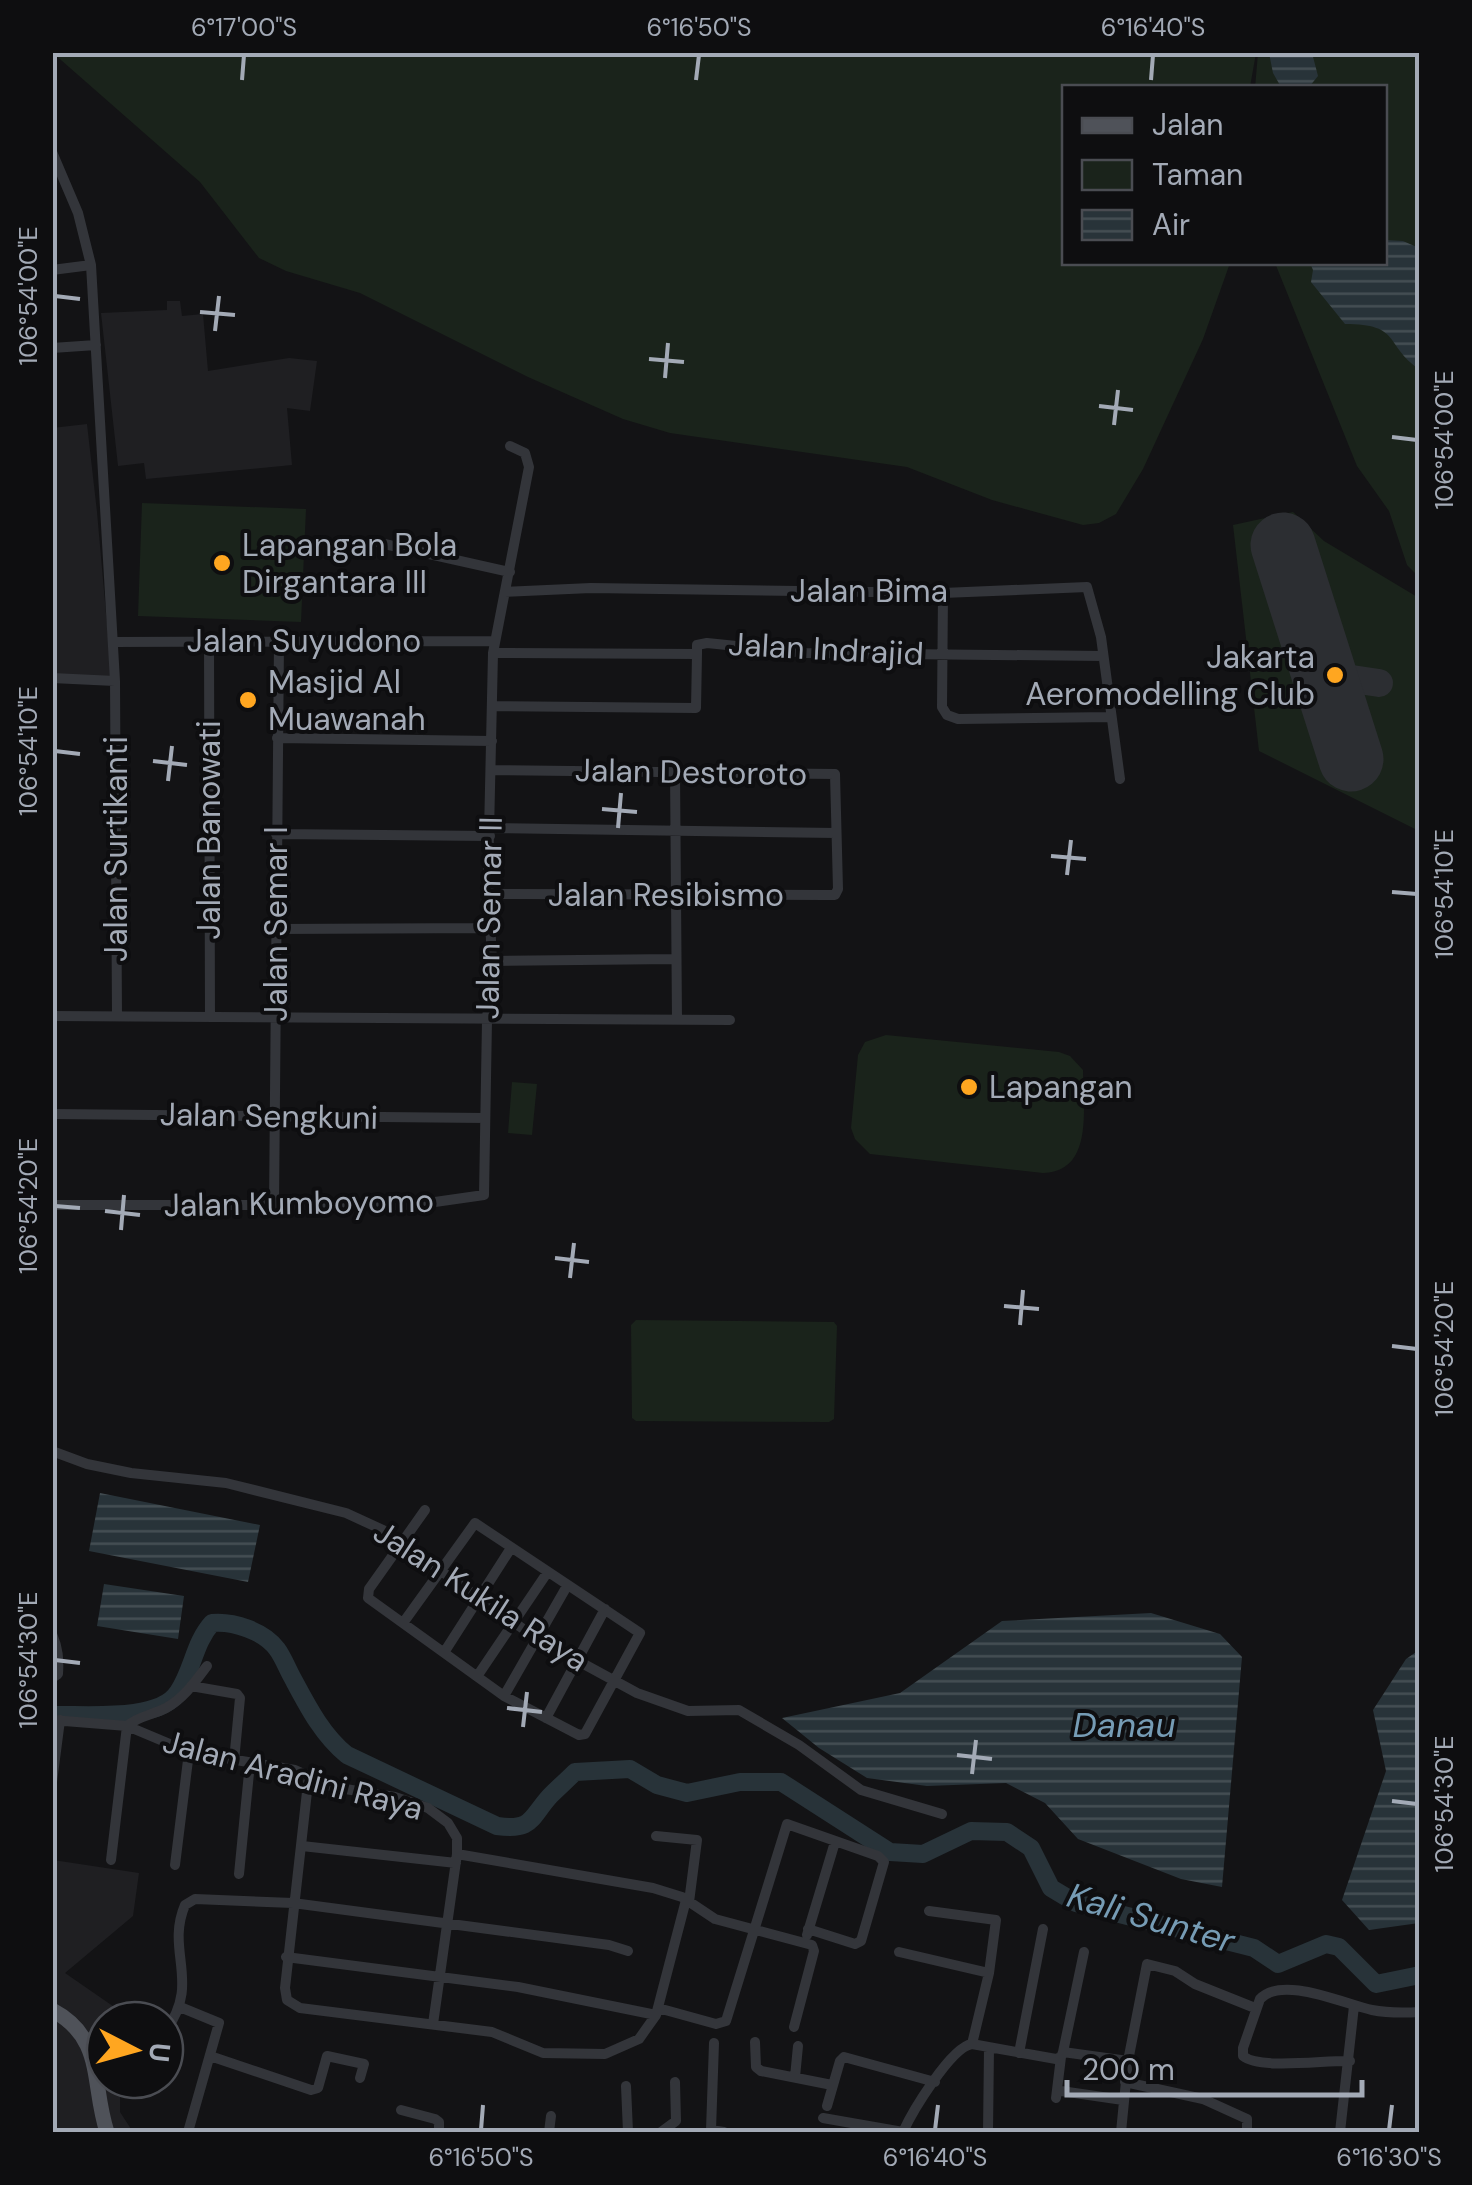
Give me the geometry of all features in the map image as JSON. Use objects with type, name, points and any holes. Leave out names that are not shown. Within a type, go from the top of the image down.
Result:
[{"type":"main road","points":[[52,2010],[85,2037]]},
{"type":"main road","points":[[100,2100],[107,2132]]},
{"type":"street","name":"Jalan Surtikanti","points":[[52,152],[58,179],[82,225],[91,266],[115,681],[116,1016]]},
{"type":"street","points":[[52,270],[91,266]]},
{"type":"street","points":[[52,348],[96,345]]},
{"type":"street","points":[[494,647],[529,461],[525,453],[510,446]]},
{"type":"street","points":[[380,543],[510,572]]},
{"type":"street","name":"Jalan Bima","points":[[506,592],[590,588],[943,593],[1087,587],[1103,656],[1120,779]]},
{"type":"street","points":[[943,593],[944,655],[1103,656]]},
{"type":"street","name":"Jalan Suyudono","points":[[113,642],[494,647]]},
{"type":"street","name":"Jalan Banowati","points":[[209,642],[210,1017]]},
{"type":"street","name":"Jalan Semar I","points":[[274,1206],[279,642]]},
{"type":"street","name":"Jalan Indrajid","points":[[494,647],[697,654],[697,646],[707,643],[806,653],[944,655],[942,707],[947,715],[958,719],[1110,717]]},
{"type":"street","name":"Jalan Semar II","points":[[484,1195],[492,961],[489,894],[494,647]]},
{"type":"street","points":[[492,706],[696,708],[697,654]]},
{"type":"street","points":[[52,678],[115,681]]},
{"type":"street","points":[[277,738],[492,741]]},
{"type":"street","name":"Jalan Destoroto","points":[[492,770],[835,774],[838,888]]},
{"type":"street","points":[[675,771],[677,1020]]},
{"type":"street","points":[[276,834],[836,833]]},
{"type":"street","name":"Jalan Resibismo","points":[[489,894],[828,896],[838,888]]},
{"type":"street","points":[[276,929],[491,928]]},
{"type":"street","points":[[492,961],[675,959]]},
{"type":"street","points":[[52,1016],[730,1020]]},
{"type":"street","name":"Jalan Sengkuni","points":[[52,1114],[485,1118]]},
{"type":"street","name":"Jalan Kumboyomo","points":[[52,1206],[414,1205],[484,1195]]},
{"type":"street","name":"Jalan Kukila Raya","points":[[52,1451],[87,1464],[226,1483],[334,1509],[402,1543],[536,1638],[653,1701],[688,1711],[739,1710],[799,1745],[861,1790],[942,1814]]},
{"type":"street","points":[[403,1623],[472,1524],[640,1634],[585,1734],[579,1735],[504,1696],[371,1602],[368,1594],[425,1510]]},
{"type":"street","points":[[445,1651],[511,1548]]},
{"type":"street","points":[[478,1676],[546,1572]]},
{"type":"street","points":[[504,1696],[567,1586]]},
{"type":"street","points":[[546,1718],[605,1609]]},
{"type":"street","points":[[52,1634],[58,1648],[58,1674],[52,1678]]},
{"type":"street","points":[[111,1860],[128,1726],[132,1720],[163,1710],[182,1698],[208,1666]]},
{"type":"street","points":[[191,1686],[237,1694],[240,1698],[234,1761]]},
{"type":"street","points":[[52,1782],[56,1720]]},
{"type":"street","name":"Jalan Aradini Raya","points":[[56,1720],[128,1726],[190,1752],[310,1774],[333,1787],[395,1797],[428,1808],[454,1831],[457,1859]]},
{"type":"street","points":[[176,1864],[190,1752]]},
{"type":"street","points":[[239,1874],[250,1763]]},
{"type":"street","points":[[310,1774],[286,1957],[287,2000],[300,2008],[492,2032],[543,2053],[595,2056],[615,2051],[639,2039],[657,2011],[688,1901],[697,1840],[656,1836]]},
{"type":"street","points":[[286,1957],[439,1975],[722,2024],[755,1930],[785,1826],[791,1824],[878,1856],[884,1862],[864,1935],[855,1944],[755,1930],[715,1919],[688,1901],[653,1888],[457,1859],[302,1846]]},
{"type":"street","points":[[794,2027],[814,1950],[807,1935],[834,1842]]},
{"type":"street","points":[[433,2024],[457,1859]]},
{"type":"street","points":[[181,2000],[184,1980],[178,1925],[185,1905],[195,1899],[293,1903],[608,1945],[628,1952]]},
{"type":"street","points":[[929,1911],[996,1920],[972,2044]]},
{"type":"street","points":[[1018,2053],[1042,1929]]},
{"type":"street","points":[[899,1952],[988,1973]]},
{"type":"street","points":[[1084,1952],[1062,2055],[1059,2094],[1124,2100]]},
{"type":"street","points":[[1120,2132],[1128,2060],[1146,1964],[1175,1972],[1255,2008]]},
{"type":"street","points":[[1350,2061],[1249,2061],[1243,2056],[1243,2048],[1255,2008],[1264,1994],[1286,1988],[1379,2011],[1420,2012]]},
{"type":"street","points":[[1340,2132],[1354,2006]]},
{"type":"street","points":[[185,2009],[219,2022],[188,2132]]},
{"type":"street","points":[[714,2042],[711,2130],[724,2132]]},
{"type":"street","points":[[755,2042],[758,2069],[832,2084]]},
{"type":"street","points":[[825,2113],[903,2132],[912,2112],[958,2049],[972,2044],[1018,2053],[1128,2060]]},
{"type":"street","points":[[795,2077],[798,2046]]},
{"type":"street","points":[[988,2132],[989,2048]]},
{"type":"street","points":[[210,2056],[311,2090],[318,2088],[327,2056],[364,2064],[360,2078]]},
{"type":"street","points":[[819,2132],[840,2061],[848,2057],[935,2082]]},
{"type":"street","points":[[661,2132],[676,2121],[675,2082]]},
{"type":"street","points":[[1126,2082],[1218,2105],[1247,2119],[1246,2132]]},
{"type":"street","points":[[626,2086],[628,2132]]},
{"type":"street","points":[[401,2110],[438,2120],[439,2132]]},
{"type":"street","points":[[548,2132],[551,2116]]},
{"type":"shaded area","points":[[167,301],[180,301],[182,316],[203,314],[208,371],[289,358],[317,361],[310,411],[287,408],[292,465],[146,479],[144,463],[118,466],[101,313],[167,310]]},
{"type":"shaded area","points":[[87,424],[112,681],[53,678],[52,428]]},
{"type":"shaded area","points":[[53,1860],[139,1873],[133,1916],[65,1973],[104,2000],[85,2000],[85,2100],[120,2100],[120,2112],[133,2132],[53,2132]]},
{"type":"green space","points":[[53,53],[1256,53],[1250,85],[1062,85],[1062,265],[1229,265],[1203,339],[1143,469],[1116,514],[1099,523],[1083,525],[992,500],[907,467],[670,433],[623,419],[528,377],[360,293],[286,271],[259,258],[200,182]]},
{"type":"green space","points":[[1258,53],[1419,53],[1419,577],[1407,565],[1389,511],[1357,466],[1276,265],[1387,265],[1387,85],[1255,85]]},
{"type":"green space","name":"Lapangan Bola Dirgantara III","points":[[142,503],[306,509],[301,622],[138,616]]},
{"type":"green space","name":"Jakarta Aeromodelling Club","points":[[1293,512],[1324,541],[1419,598],[1419,831],[1259,751],[1233,525]]},
{"type":"green space","name":"Lapangan","points":[[886,1035],[1070,1056],[1083,1070],[1084,1102],[1082,1135],[1071,1162],[1059,1170],[1043,1173],[870,1154],[855,1139],[851,1128],[858,1055],[865,1042]]},
{"type":"green space","points":[[512,1082],[537,1084],[532,1135],[508,1133]]},
{"type":"green space","points":[[636,1320],[834,1322],[834,1419],[636,1421],[632,1418],[631,1325]]},
{"type":"water","points":[[1269,53],[1312,53],[1318,76],[1311,85],[1280,85]]},
{"type":"water","points":[[1387,240],[1419,248],[1419,369],[1384,332],[1345,324],[1311,282],[1311,265],[1387,265]]},
{"type":"water","points":[[100,1493],[260,1525],[248,1582],[89,1551]]},
{"type":"water","points":[[104,1584],[184,1596],[178,1639],[97,1626]]},
{"type":"water","name":"Danau","points":[[1151,1613],[1220,1634],[1242,1657],[1222,1887],[1181,1879],[1078,1839],[1045,1803],[1006,1783],[927,1786],[867,1778],[819,1748],[782,1718],[900,1693],[1002,1621]]},
{"type":"water","points":[[1419,1650],[1419,1923],[1369,1930],[1342,1900],[1386,1771],[1373,1710],[1406,1659]]},
{"type":"waterway","name":"Kali Sunter","points":[[52,1715],[121,1714],[169,1702],[183,1684],[201,1639],[212,1623],[229,1624],[248,1628],[271,1643],[316,1719],[347,1755],[497,1826],[518,1827],[530,1821],[575,1772],[630,1769],[657,1785],[687,1793],[740,1782],[781,1782],[890,1852],[923,1854],[971,1831],[1007,1832],[1031,1848],[1051,1888],[1076,1903],[1254,1948],[1278,1964],[1326,1944],[1339,1947],[1376,1984],[1420,1975]]},
{"type":"taxiway","points":[[1325,675],[1379,683]]},
{"type":"runway","points":[[1283,545],[1351,759]]},
{"type":"place","name":"Lapangan Bola Dirgantara III","points":[[222,563]]},
{"type":"place","name":"Jakarta Aeromodelling Club","points":[[1335,675]]},
{"type":"place","name":"Masjid Al Muawanah","points":[[248,700]]},
{"type":"place","name":"Lapangan","points":[[969,1087]]}]
